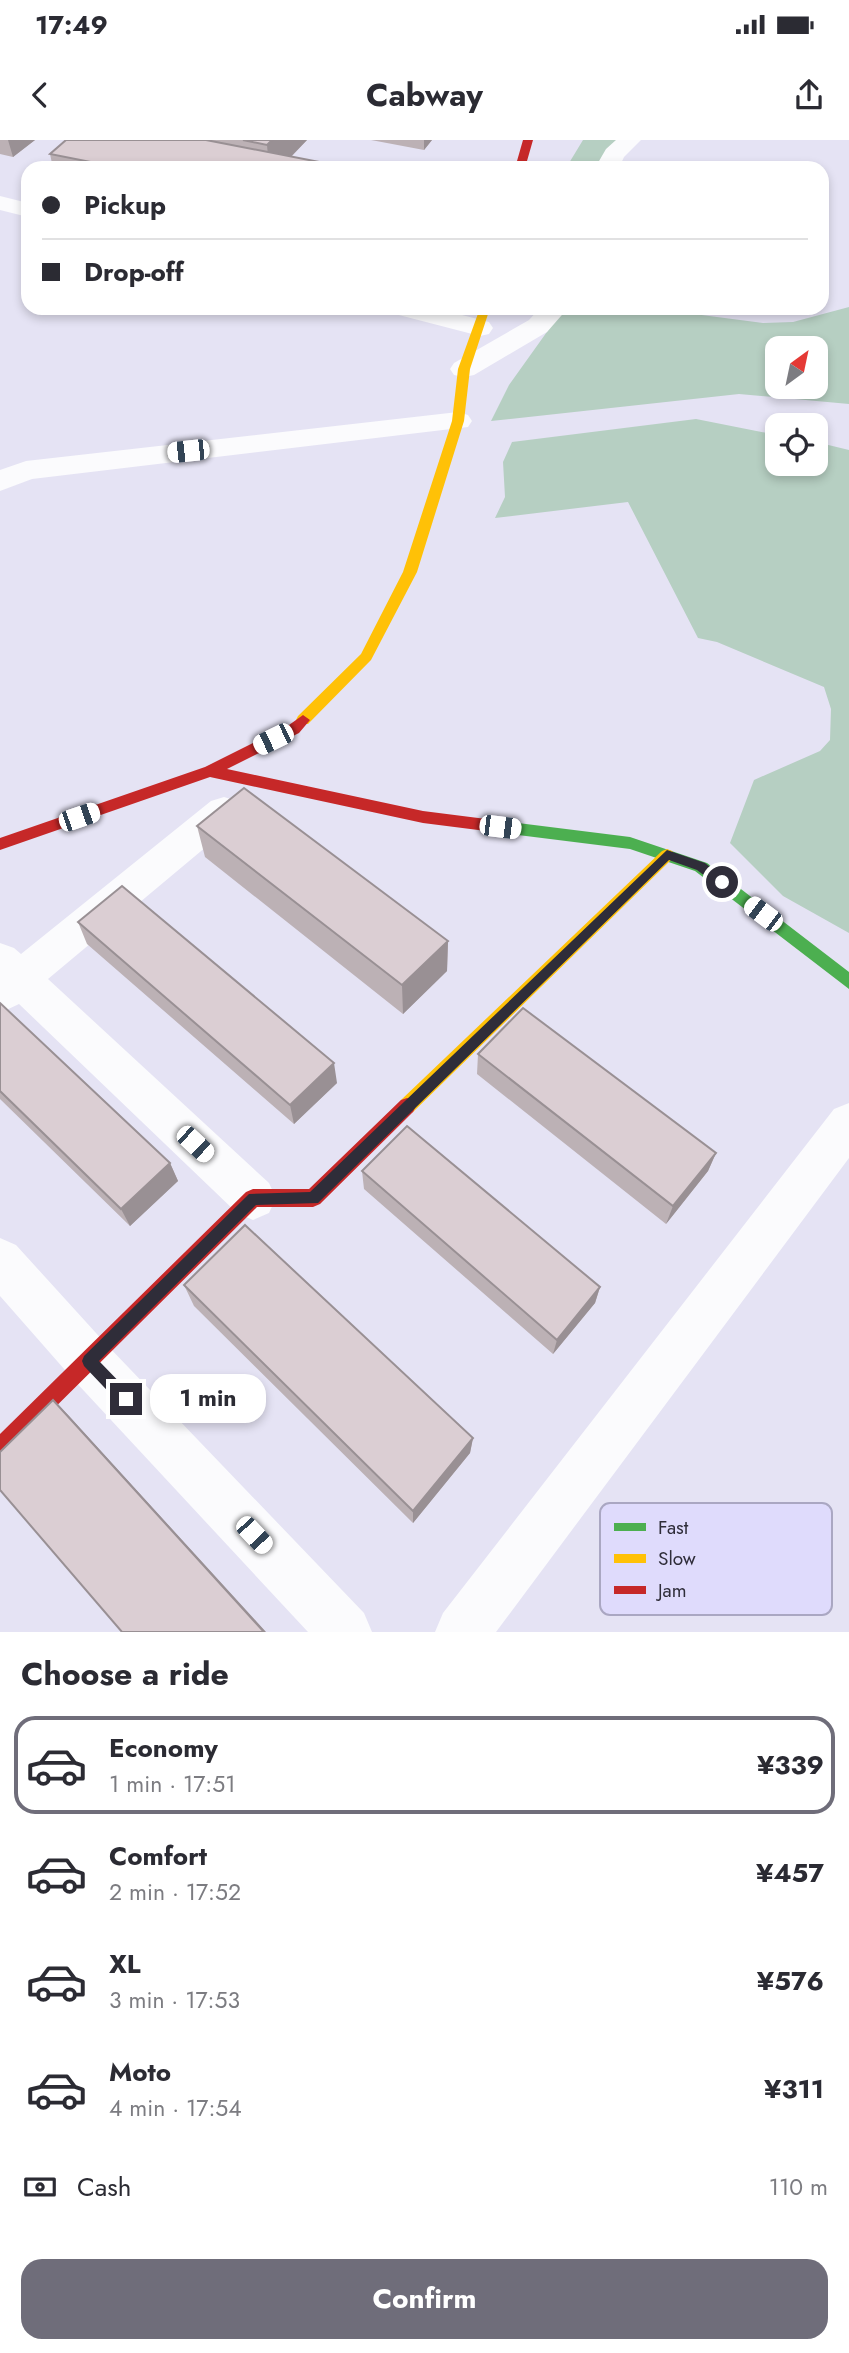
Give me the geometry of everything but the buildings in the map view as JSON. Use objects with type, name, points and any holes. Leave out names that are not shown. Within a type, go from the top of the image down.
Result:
[{"type":"street","points":[[522,161],[528,140]]},
{"type":"street","points":[[610,161],[614,153],[630,140]]},
{"type":"street","points":[[0,844],[210,771],[294,729],[366,657],[410,572],[458,421],[464,369],[483,318],[459,315]]},
{"type":"street","points":[[464,369],[538,326],[548,315]]},
{"type":"street","points":[[0,481],[26,470],[458,421]]},
{"type":"street","points":[[210,771],[423,817],[630,843],[667,855],[701,867],[849,982]]},
{"type":"street","points":[[224,811],[6,978],[253,1198],[313,1198],[667,855]]},
{"type":"street","points":[[462,1632],[849,1123]]},
{"type":"street","points":[[0,1448],[253,1198]]},
{"type":"street","points":[[0,1261],[89,1361],[345,1632]]},
{"type":"green space","points":[[583,140],[619,140],[607,161],[570,161]]},
{"type":"green space","points":[[849,307],[849,404],[794,399],[828,399],[828,336],[765,336],[765,396],[739,394],[491,421],[509,385],[559,315],[702,315],[763,323],[793,322],[829,315],[829,312]]},
{"type":"green space","points":[[696,419],[765,433],[765,476],[828,476],[828,445],[849,450],[849,933],[783,896],[730,843],[754,780],[820,751],[830,740],[831,709],[824,687],[717,642],[698,638],[628,502],[495,518],[505,497],[503,462],[512,442]]},
{"type":"traffic: fast","points":[[494,826],[630,843],[701,867],[849,982]]},
{"type":"traffic: slow","points":[[303,720],[366,657],[410,572],[458,421],[464,369],[483,315]]},
{"type":"traffic: slow","points":[[407,1106],[667,855]]},
{"type":"traffic: jam","points":[[522,161],[528,140]]},
{"type":"traffic: jam","points":[[0,844],[210,771],[294,729],[303,720]]},
{"type":"traffic: jam","points":[[210,771],[423,817],[494,826]]},
{"type":"traffic: jam","points":[[0,1448],[253,1198],[313,1198],[407,1106]]},
{"type":"route","points":[[126,1399],[89,1361],[253,1198],[313,1198],[667,855],[701,867],[722,882]]}]
